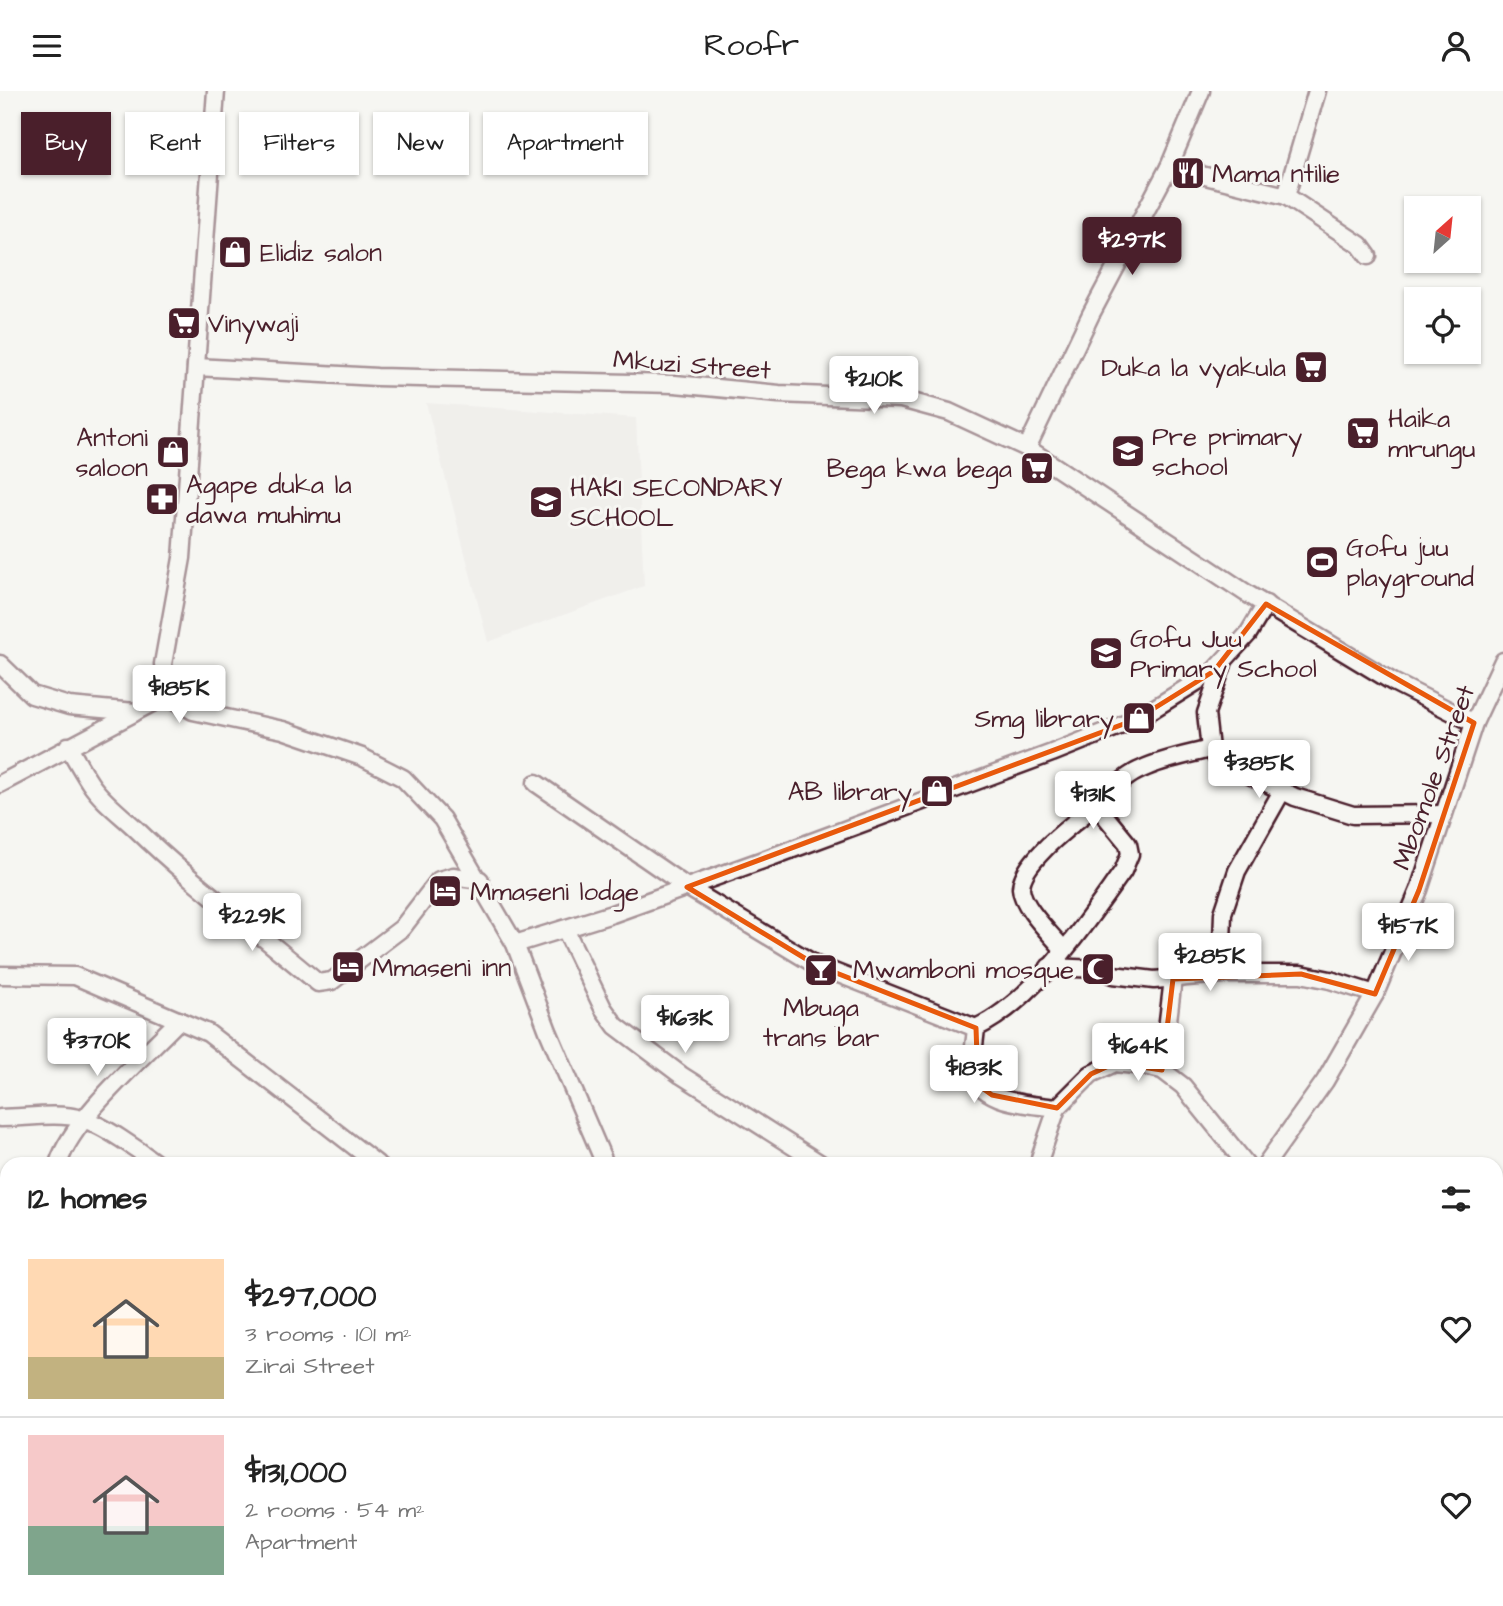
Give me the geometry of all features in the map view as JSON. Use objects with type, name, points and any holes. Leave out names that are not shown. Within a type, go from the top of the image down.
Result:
[{"type":"street","points":[[167,695],[163,664],[182,558],[216,91]]},
{"type":"street","points":[[1027,448],[1091,314],[1169,167],[1201,91]]},
{"type":"street","points":[[1286,196],[1317,91]]},
{"type":"street","points":[[1169,167],[1286,196],[1360,244],[1368,256]]},
{"type":"street","name":"Mkuzi Street","points":[[196,367],[377,377],[675,384],[779,394],[901,399],[948,412],[1027,448],[1266,604],[1393,682],[1474,723]]},
{"type":"street","points":[[515,944],[687,887],[1039,758],[1137,719],[1214,671],[1248,634],[1266,604]]},
{"type":"street","points":[[1225,658],[1206,713],[1210,749],[1219,760],[1294,797],[1353,815],[1443,814]]},
{"type":"street","name":"Mbomole Street","points":[[1271,1157],[1325,1081],[1375,994],[1419,890],[1474,723],[1503,661]]},
{"type":"street","points":[[0,664],[33,695],[48,701],[69,706],[135,712]]},
{"type":"street","points":[[0,784],[167,695]]},
{"type":"street","points":[[167,695],[193,711],[282,730],[362,757],[403,778],[442,819],[515,944],[548,1031],[603,1157]]},
{"type":"street","points":[[68,746],[91,785],[155,847],[193,883],[239,916],[272,947],[284,953],[318,983],[332,981],[402,928],[439,880],[453,876],[480,880]]},
{"type":"street","points":[[1063,949],[1027,906],[1021,887],[1038,856],[1122,781],[1141,769],[1210,749]]},
{"type":"street","points":[[536,783],[687,887],[816,965],[976,1028],[990,1021],[1031,990],[1123,871],[1130,854],[1128,844],[1096,805]]},
{"type":"street","points":[[1222,974],[1223,913],[1237,871],[1282,791]]},
{"type":"street","points":[[565,929],[603,1008],[616,1026],[681,1075],[810,1157]]},
{"type":"street","points":[[1049,967],[1099,969],[1113,975],[1154,980],[1222,974],[1301,974],[1375,994]]},
{"type":"street","points":[[0,975],[75,976],[208,1033],[368,1157]]},
{"type":"street","points":[[1162,1070],[1173,979]]},
{"type":"street","points":[[60,1157],[83,1119],[179,1020]]},
{"type":"street","points":[[976,1028],[973,1069],[978,1085],[992,1095],[1057,1108]]},
{"type":"street","points":[[1040,1157],[1057,1108],[1091,1074],[1115,1063],[1162,1070],[1183,1086],[1240,1157]]},
{"type":"street","points":[[0,1118],[83,1119],[148,1157]]},
{"type":"highlighted area","points":[[1266,604],[1474,723],[1419,890],[1375,994],[1301,974],[1173,979],[1162,1070],[1115,1063],[1091,1074],[1057,1108],[992,1095],[978,1085],[976,1028],[816,965],[687,887],[1137,719],[1214,671]]},
{"type":"shaded area","name":"HAKI SECONDARY SCHOOL","points":[[426,403],[636,418],[644,586],[488,642]]},
{"type":"place","name":"Mama ntilie","points":[[1188,173]]},
{"type":"place","name":"Elidiz salon","points":[[235,252]]},
{"type":"place","name":"Vinywaji","points":[[184,323]]},
{"type":"place","name":"Duka la vyakula","points":[[1311,367]]},
{"type":"place","name":"Haika mrungu","points":[[1363,433]]},
{"type":"place","name":"Pre primary school","points":[[1128,451]]},
{"type":"place","name":"Antoni saloon","points":[[173,452]]},
{"type":"place","name":"Bega kwa bega","points":[[1037,468]]},
{"type":"place","name":"Agape duka la dawa muhimu","points":[[162,499]]},
{"type":"place","name":"HAKI SECONDARY SCHOOL","points":[[546,502]]},
{"type":"place","name":"Gofu juu playground","points":[[1322,562]]},
{"type":"place","name":"Gofu Juu Primary School","points":[[1106,653]]},
{"type":"place","name":"Smg library","points":[[1139,718]]},
{"type":"place","name":"AB library","points":[[937,791]]},
{"type":"place","name":"Mmaseni lodge","points":[[445,891]]},
{"type":"place","name":"Mmaseni inn","points":[[348,967]]},
{"type":"place","name":"Mwamboni mosque","points":[[1098,969]]},
{"type":"place","name":"Mbuga trans bar","points":[[821,970]]}]
